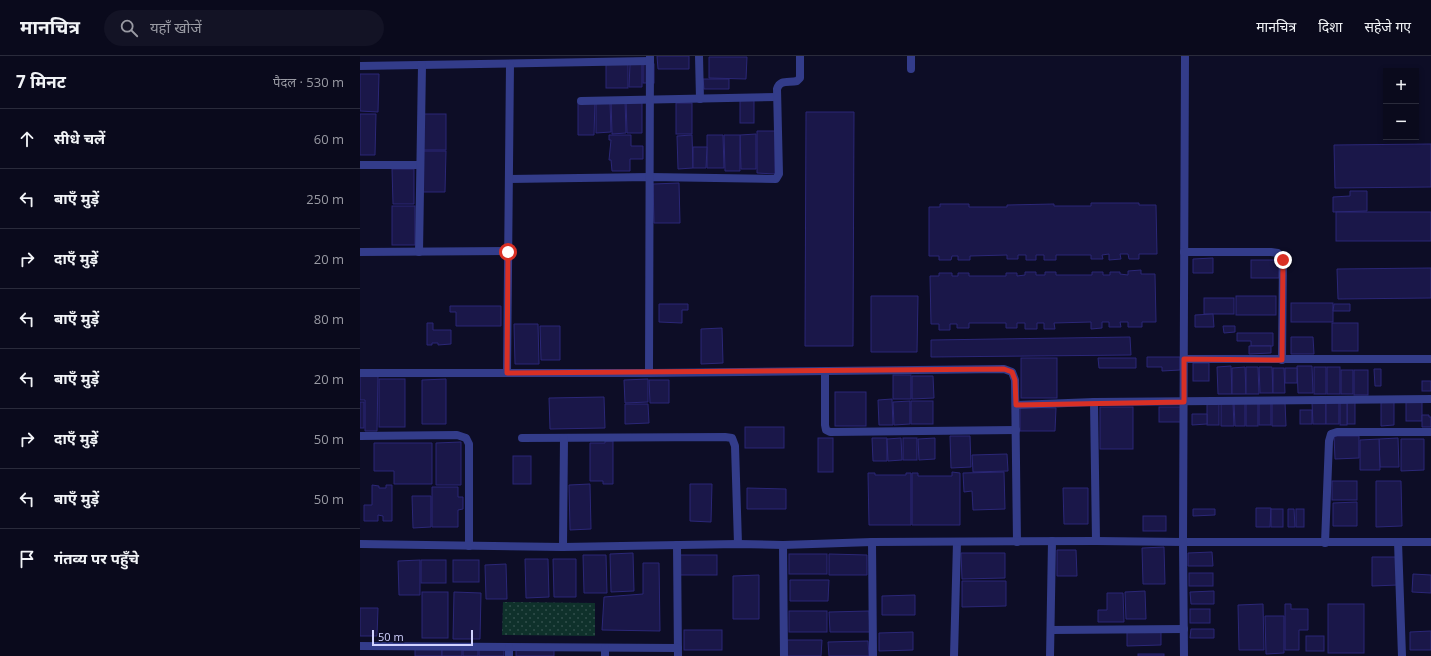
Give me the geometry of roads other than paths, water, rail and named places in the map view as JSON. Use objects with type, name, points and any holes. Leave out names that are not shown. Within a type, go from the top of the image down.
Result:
[{"type":"street","points":[[700,56],[700,99]]},
{"type":"street","points":[[509,179],[776,179],[779,174],[778,85],[781,83],[797,81],[800,78],[800,56]]},
{"type":"street","points":[[911,56],[911,69]]},
{"type":"street","points":[[1184,656],[1185,56]]},
{"type":"street","points":[[360,66],[510,64],[650,59],[649,373]]},
{"type":"street","points":[[507,373],[510,64]]},
{"type":"street","points":[[419,252],[422,65]]},
{"type":"street","points":[[582,101],[777,97]]},
{"type":"street","points":[[360,165],[420,165]]},
{"type":"street","points":[[360,252],[508,252]]},
{"type":"street","points":[[1184,252],[1278,253],[1283,260],[1282,360]]},
{"type":"street","points":[[1184,359],[1431,359]]},
{"type":"street","points":[[360,373],[649,373],[1004,369],[1012,372],[1015,380],[1017,542]]},
{"type":"street","points":[[825,371],[825,425],[826,430],[830,432],[1016,430]]},
{"type":"street","points":[[1016,405],[1094,402],[1431,399]]},
{"type":"street","points":[[1094,402],[1096,541]]},
{"type":"street","points":[[1325,543],[1331,434],[1337,432],[1431,432]]},
{"type":"street","points":[[360,436],[457,435],[466,438],[469,444],[469,546]]},
{"type":"street","points":[[522,438],[732,438],[736,446],[738,544]]},
{"type":"street","points":[[562,547],[564,438]]},
{"type":"street","points":[[1050,656],[1052,541]]},
{"type":"street","points":[[360,544],[562,547],[738,544],[784,545],[872,542],[1431,542]]},
{"type":"street","points":[[872,542],[873,656]]},
{"type":"street","points":[[954,656],[957,542]]},
{"type":"street","points":[[1398,542],[1402,656]]},
{"type":"street","points":[[360,646],[509,647],[605,652],[678,652],[677,545]]},
{"type":"street","points":[[784,545],[784,656]]},
{"type":"street","points":[[1051,630],[1184,629]]},
{"type":"street","points":[[412,646],[412,656]]},
{"type":"street","points":[[509,647],[509,656]]}]
